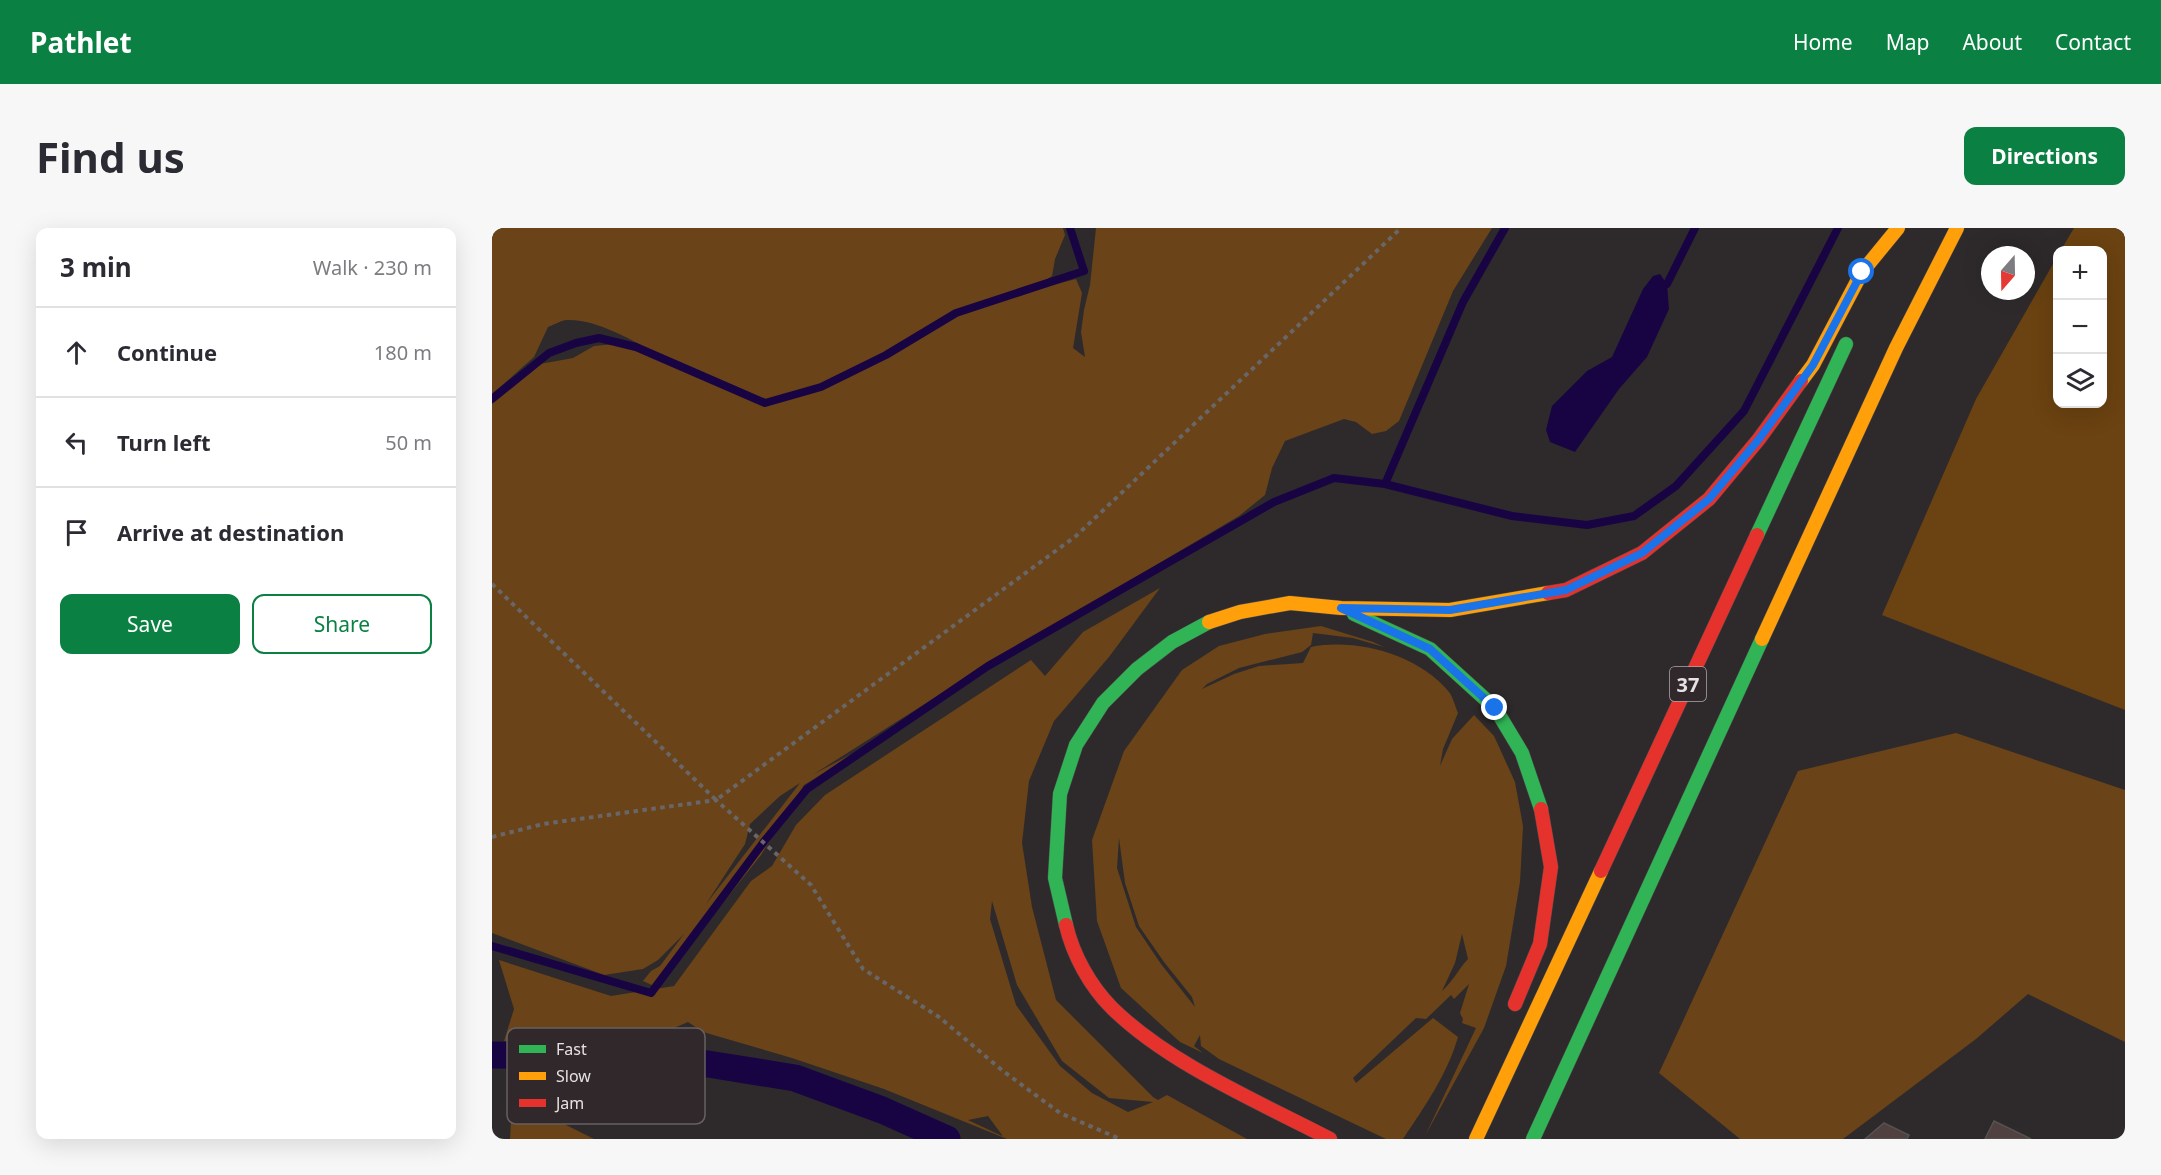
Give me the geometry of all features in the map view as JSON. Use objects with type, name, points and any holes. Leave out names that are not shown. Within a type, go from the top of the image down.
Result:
[{"type":"main road","points":[[1880,270],[1899,228]]},
{"type":"main road","points":[[1330,1139],[1200,1071],[1150,1040],[1111,1006],[1083,970],[1068,934],[1055,878],[1060,794],[1076,745],[1103,703],[1137,669],[1172,642],[1204,624],[1240,612],[1290,603],[1341,608],[1450,610],[1566,590],[1642,553],[1709,499],[1759,439],[1813,365],[1862,272],[1899,228]]},
{"type":"main road","name":"37","points":[[1533,1139],[1891,358],[1957,228]]},
{"type":"main road","name":"37","points":[[1476,1139],[1851,334]]},
{"type":"main road","points":[[1341,608],[1430,649],[1495,708],[1522,753],[1540,802],[1551,867],[1540,945],[1509,1020]]},
{"type":"path","points":[[492,837],[543,824],[716,800],[1076,536],[1401,228]]},
{"type":"path","points":[[492,584],[716,800],[812,885],[863,969],[939,1017],[1003,1071],[1060,1113],[1120,1139]]},
{"type":"shaded area","points":[[492,228],[1063,228],[1065,235],[1055,259],[1052,276],[1029,291],[1076,279],[1082,293],[1073,348],[1085,357],[1081,332],[1090,285],[1096,228],[1492,228],[1453,291],[1399,421],[1386,431],[1372,434],[1356,422],[1344,419],[1285,441],[1272,468],[1265,495],[1239,516],[980,669],[814,774],[880,739],[804,785],[761,855],[656,987],[643,981],[651,971],[660,966],[684,934],[658,960],[643,969],[604,975],[492,933],[492,404],[540,364],[573,358],[594,346],[616,344],[659,355],[602,327],[577,320],[566,320],[548,327],[534,357],[492,394]],"holes":[[[800,783],[706,904],[745,844],[750,824],[780,796]]]},
{"type":"shaded area","points":[[2074,228],[2125,228],[2125,710],[1882,615],[1976,399],[2032,300],[2035,300],[2035,296],[2053,264],[2053,408],[2107,408],[2107,246],[2063,246]]},
{"type":"shaded area","points":[[1660,274],[1667,284],[1669,309],[1647,357],[1619,389],[1575,452],[1550,442],[1546,430],[1552,406],[1587,371],[1612,357],[1643,289],[1653,276]]},
{"type":"shaded area","points":[[1160,588],[1109,657],[1054,721],[1029,781],[1022,843],[1032,907],[1056,1000],[1153,1097],[1158,1100],[1167,1095],[1247,1139],[1007,1139],[884,1089],[792,1058],[705,1033],[705,1028],[697,1028],[688,1022],[674,1028],[508,1028],[514,1009],[499,960],[611,996],[674,986],[751,881],[772,866],[796,825],[825,795],[1031,660],[1045,676],[1083,632]],"holes":[[[992,901],[1017,985],[1062,1061],[1109,1098],[1153,1102],[1128,1112],[1092,1093],[1060,1066],[1016,1005],[990,919]],[[988,1116],[1002,1136],[968,1120]]]},
{"type":"shaded area","points":[[1321,626],[1384,647],[1353,638],[1313,633],[1311,645],[1302,652],[1239,668],[1207,684],[1202,689],[1234,674],[1259,666],[1303,663],[1311,647],[1347,645],[1385,652],[1421,668],[1436,679],[1452,696],[1458,713],[1443,749],[1440,766],[1452,739],[1474,715],[1494,736],[1515,782],[1523,826],[1520,882],[1506,966],[1484,1028],[1425,1136],[1476,1028],[1462,1023],[1460,1013],[1469,984],[1454,999],[1451,995],[1426,1019],[1416,1018],[1353,1078],[1356,1083],[1433,1018],[1458,1037],[1442,1077],[1403,1139],[1386,1139],[1219,1059],[1201,1046],[1200,1035],[1194,1046],[1203,1053],[1180,1042],[1121,988],[1097,921],[1092,840],[1124,751],[1182,670],[1219,646],[1265,634]],"holes":[[[1119,838],[1125,883],[1139,926],[1192,997],[1195,1007],[1161,964],[1136,927],[1117,868]],[[1462,934],[1468,959],[1442,991],[1455,963]]]},
{"type":"shaded area","points":[[1956,733],[2125,790],[2125,1042],[2028,994],[1976,1039],[1843,1139],[1740,1139],[1659,1073],[1798,771]]},
{"type":"shaded area","points":[[511,1124],[564,1124],[594,1139],[510,1139]]},
{"type":"building","points":[[1994,1121],[2031,1139],[1985,1139]]},
{"type":"building","points":[[1884,1123],[1909,1135],[1907,1139],[1865,1139]]},
{"type":"waterway","points":[[492,399],[549,353],[576,343],[599,338],[636,347],[765,403],[821,387],[886,355],[956,313],[1084,271],[1070,228]]},
{"type":"waterway","points":[[1385,484],[1463,302],[1505,228]]},
{"type":"waterway","points":[[1667,284],[1695,228]]},
{"type":"waterway","points":[[492,946],[651,993],[766,839],[807,789],[988,666],[1274,502],[1334,478],[1385,484],[1512,516],[1587,525],[1634,516],[1676,486],[1744,411],[1838,228]]},
{"type":"waterway","points":[[492,1055],[507,1055]]},
{"type":"waterway","points":[[705,1064],[795,1078],[882,1110],[947,1139]]},
{"type":"traffic: fast","points":[[1757,535],[1846,344]]},
{"type":"traffic: fast","points":[[1354,614],[1430,649],[1495,708],[1522,753],[1541,809]]},
{"type":"traffic: fast","points":[[1066,925],[1055,878],[1060,794],[1076,745],[1103,703],[1137,669],[1172,642],[1209,622]]},
{"type":"traffic: fast","points":[[1533,1139],[1762,639]]},
{"type":"traffic: slow","points":[[1801,381],[1813,365],[1862,272],[1898,228]]},
{"type":"traffic: slow","points":[[1762,639],[1896,348],[1957,228]]},
{"type":"traffic: slow","points":[[1209,622],[1240,612],[1290,603],[1341,608],[1450,610],[1548,593]]},
{"type":"traffic: slow","points":[[1476,1139],[1601,871]]},
{"type":"traffic: jam","points":[[1548,593],[1566,590],[1642,553],[1709,499],[1759,439],[1801,381]]},
{"type":"traffic: jam","points":[[1601,871],[1757,535]]},
{"type":"traffic: jam","points":[[1515,1004],[1540,944],[1551,867],[1541,809]]},
{"type":"traffic: jam","points":[[1066,925],[1083,970],[1112,1008],[1135,1028],[1160,1047],[1216,1081],[1330,1139]]},
{"type":"route","points":[[1495,708],[1430,649],[1341,608],[1450,610],[1566,590],[1642,553],[1709,499],[1759,439],[1813,365],[1862,272]]}]
